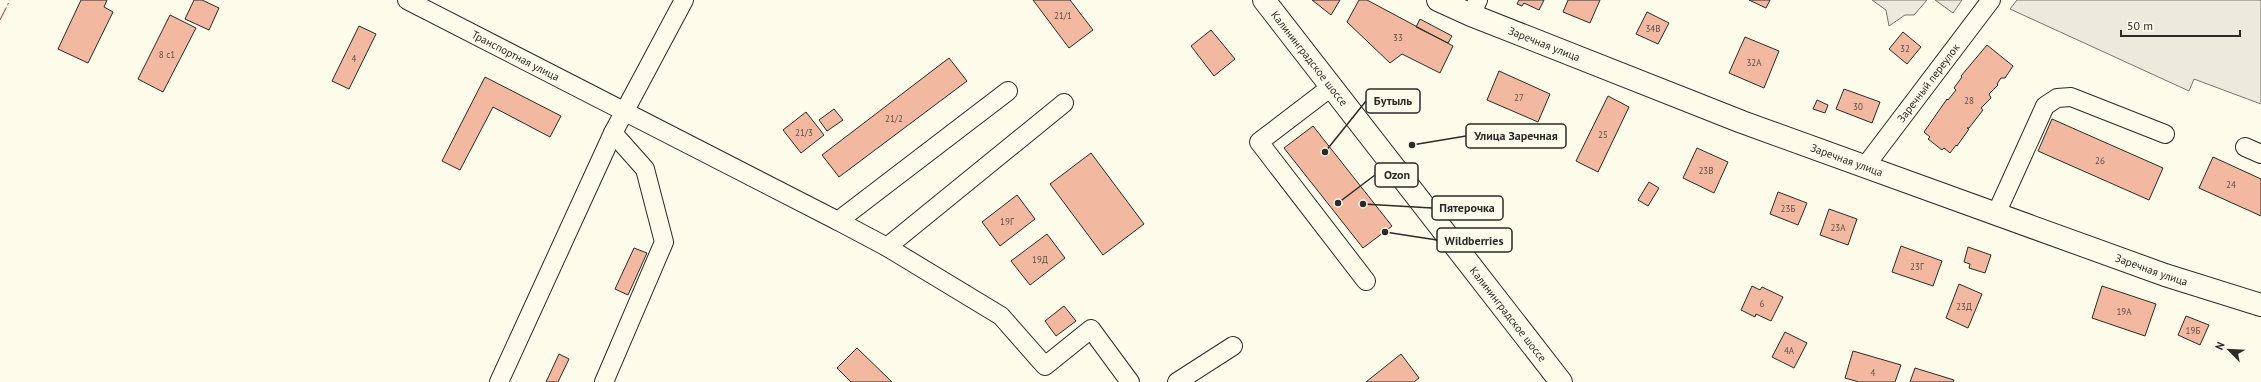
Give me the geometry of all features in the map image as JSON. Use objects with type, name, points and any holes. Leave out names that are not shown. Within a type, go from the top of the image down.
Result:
[{"type":"main road","name":"Калининградское шоссе","points":[[1264,0],[1562,382]]},
{"type":"main road","name":"Заречная улица","points":[[1438,0],[1474,8],[1742,122],[2165,275],[2261,305]]},
{"type":"street","name":"Транспортная улица","points":[[407,0],[887,247],[1001,316],[1045,366],[1091,329],[1130,382]]},
{"type":"street","points":[[499,382],[613,133],[684,0]]},
{"type":"street","name":"Заречный переулок","points":[[1866,166],[1990,0]]},
{"type":"street","points":[[1331,87],[1260,142],[1366,281]]},
{"type":"street","points":[[838,221],[1008,91]]},
{"type":"street","points":[[1996,214],[2045,106],[2057,98],[2071,97],[2165,134]]},
{"type":"street","points":[[887,247],[1064,103]]},
{"type":"street","points":[[604,382],[664,242],[645,169],[613,133]]},
{"type":"street","points":[[1177,382],[1233,346]]},
{"type":"shaded area","points":[[1872,0],[1927,0],[1914,15],[1905,15],[1889,26],[1886,10]]},
{"type":"shaded area","points":[[1935,0],[1962,0],[1953,13]]},
{"type":"shaded area","points":[[2017,0],[2261,0],[2261,104],[2194,79],[2189,91],[2010,9]]},
{"type":"building","points":[[81,0],[107,0],[104,7],[113,12],[88,63],[58,49]]},
{"type":"building","points":[[194,0],[202,0],[219,8],[209,30],[185,19]]},
{"type":"building","points":[[1033,0],[1070,0],[1093,30],[1069,48]]},
{"type":"building","points":[[1312,0],[1340,0],[1331,15]]},
{"type":"building","points":[[1359,0],[1367,0],[1453,46],[1440,73],[1402,54],[1390,63],[1347,22]]},
{"type":"building","points":[[1519,0],[1544,0],[1539,10],[1524,3],[1522,6],[1517,4]]},
{"type":"building","points":[[1568,0],[1600,0],[1590,23],[1563,12]]},
{"type":"building","points":[[1749,0],[1770,0],[1766,8]]},
{"type":"building","points":[[1647,12],[1669,23],[1658,44],[1636,34]]},
{"type":"building","points":[[170,15],[196,28],[163,92],[138,79]]},
{"type":"building","points":[[1420,19],[1452,36],[1448,43],[1416,27]]},
{"type":"building","points":[[359,26],[376,34],[349,89],[332,81]]},
{"type":"building","points":[[1211,30],[1235,59],[1214,76],[1191,46]]},
{"type":"building","points":[[1903,32],[1921,47],[1907,64],[1889,49]]},
{"type":"building","points":[[1745,37],[1779,51],[1764,88],[1729,73]]},
{"type":"building","points":[[1987,45],[2013,66],[2005,78],[2001,78],[1997,84],[1998,85],[1989,94],[1991,98],[1981,108],[1983,110],[1969,128],[1967,128],[1969,129],[1957,146],[1956,145],[1950,153],[1944,148],[1942,150],[1928,139],[1930,137],[1924,132],[1947,99],[1948,100],[1956,90],[1954,88],[1962,77],[1961,76]]},
{"type":"building","points":[[949,58],[967,81],[839,177],[822,155]]},
{"type":"building","points":[[1499,71],[1550,94],[1538,122],[1487,100]]},
{"type":"building","points":[[485,77],[561,116],[550,137],[493,107],[460,170],[442,161]]},
{"type":"building","points":[[1844,89],[1880,102],[1872,123],[1836,109]]},
{"type":"building","points":[[1608,96],[1629,107],[1598,172],[1576,161]]},
{"type":"building","points":[[1817,100],[1828,105],[1825,113],[1813,109]]},
{"type":"building","points":[[834,109],[843,120],[827,131],[819,120]]},
{"type":"building","points":[[806,112],[824,135],[801,153],[783,130]]},
{"type":"building","points":[[2052,119],[2163,168],[2149,200],[2038,151]]},
{"type":"building","points":[[1313,126],[1392,226],[1363,248],[1284,148]]},
{"type":"building","points":[[1697,148],[1728,162],[1714,193],[1683,178]]},
{"type":"building","points":[[1091,153],[1144,224],[1103,255],[1050,184]]},
{"type":"building","points":[[2213,157],[2261,179],[2261,216],[2199,188]]},
{"type":"building","points":[[1649,182],[1659,188],[1648,206],[1638,200]]},
{"type":"building","points":[[1778,192],[1807,203],[1798,225],[1770,214]]},
{"type":"building","points":[[1017,195],[1035,219],[1000,246],[982,222]]},
{"type":"building","points":[[1829,209],[1857,219],[1848,245],[1820,235]]},
{"type":"building","points":[[1047,234],[1065,258],[1030,285],[1011,261]]},
{"type":"building","points":[[1901,246],[1942,261],[1933,286],[1892,272]]},
{"type":"building","points":[[1968,247],[1991,255],[1985,273],[1969,268],[1970,264],[1964,262]]},
{"type":"building","points":[[634,248],[647,253],[628,295],[615,289]]},
{"type":"building","points":[[1959,284],[1982,294],[1968,328],[1946,318]]},
{"type":"building","points":[[1752,286],[1760,290],[1762,287],[1783,297],[1771,321],[1756,314],[1755,317],[1741,310]]},
{"type":"building","points":[[2102,286],[2156,304],[2145,336],[2092,318]]},
{"type":"building","points":[[1064,306],[1076,321],[1056,336],[1045,321]]},
{"type":"building","points":[[2186,316],[2209,325],[2200,345],[2178,335]]},
{"type":"building","points":[[1785,332],[1807,343],[1794,368],[1772,357]]},
{"type":"building","points":[[857,348],[892,382],[851,382],[837,368]]},
{"type":"building","points":[[1853,351],[1901,365],[1895,382],[1859,382],[1845,378]]},
{"type":"building","points":[[559,354],[569,359],[558,382],[546,382]]},
{"type":"building","points":[[1401,354],[1419,378],[1414,382],[1366,382]]},
{"type":"building","points":[[1915,368],[1954,380],[1953,382],[1910,382]]},
{"type":"power","points":[[0,20],[10,0]]},
{"type":"place","name":"Улица Заречная","points":[[1412,145]]},
{"type":"place","name":"Бутыль","points":[[1325,152]]},
{"type":"place","name":"Ozon","points":[[1338,203]]},
{"type":"place","name":"Пятерочка","points":[[1363,204]]},
{"type":"place","name":"Wildberries","points":[[1385,232]]}]
